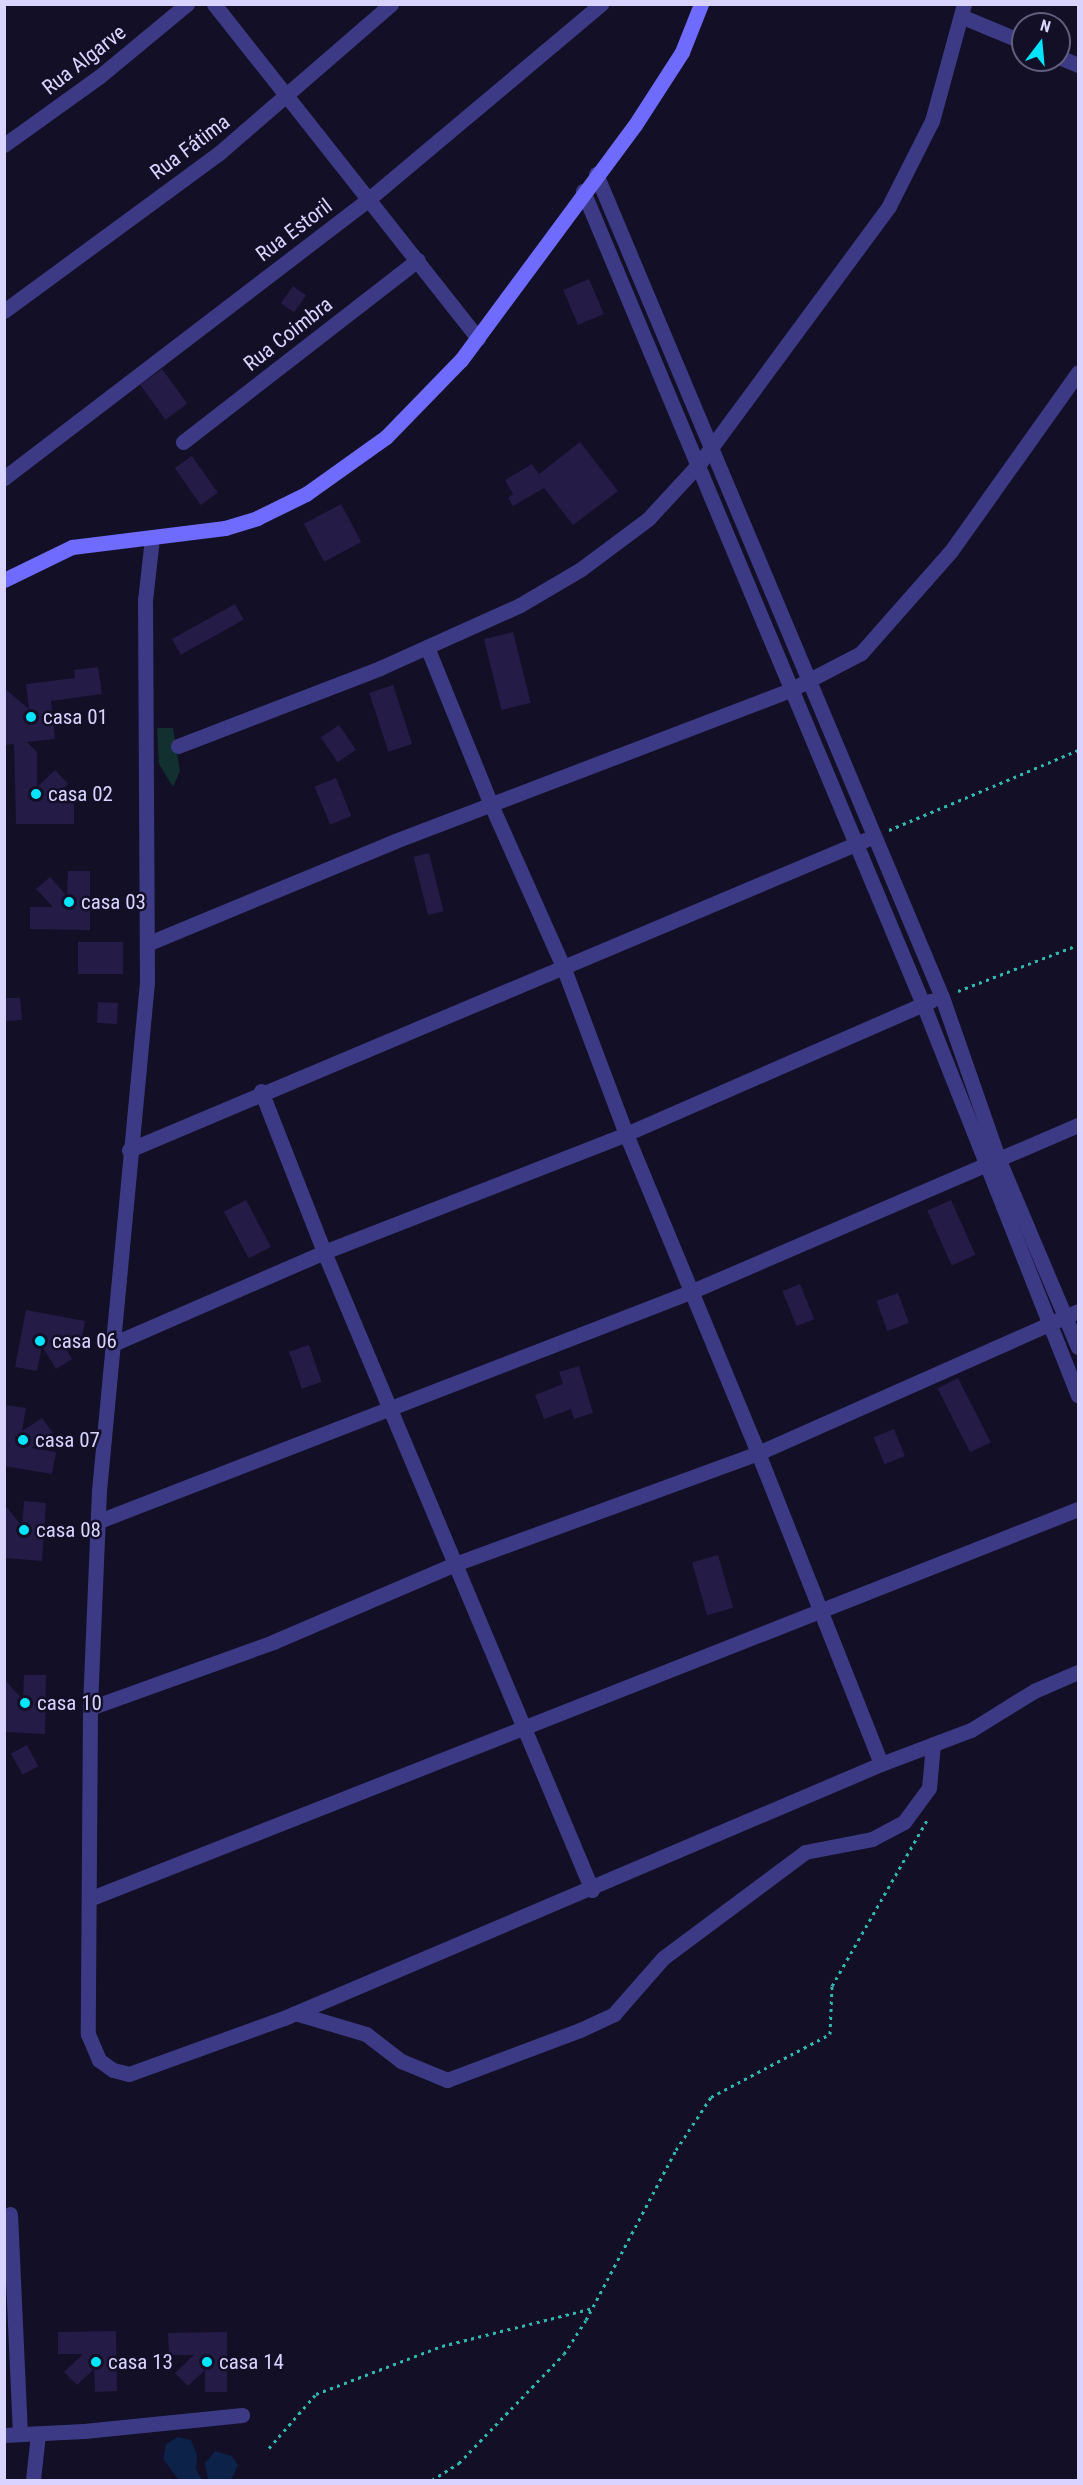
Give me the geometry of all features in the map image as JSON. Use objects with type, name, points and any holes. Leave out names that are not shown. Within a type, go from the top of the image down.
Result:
[{"type":"main road","points":[[4,580],[72,547],[152,538],[244,523],[281,509],[306,494],[386,437],[440,384],[478,338],[668,76],[701,4]]},
{"type":"street","name":"Rua Algarve","points":[[4,145],[100,76],[187,4]]},
{"type":"street","points":[[214,4],[370,198],[478,338]]},
{"type":"street","name":"Rua Fátima","points":[[4,311],[218,154],[288,97],[391,4]]},
{"type":"street","name":"Rua Estoril","points":[[4,478],[370,198],[602,4]]},
{"type":"street","points":[[178,746],[427,647],[520,605],[581,569],[648,519],[699,464],[709,447],[889,207],[932,122],[964,11],[1011,36]]},
{"type":"street","points":[[596,174],[942,997],[991,1161],[1049,1325],[1078,1395]]},
{"type":"street","points":[[583,191],[699,464],[790,690],[991,1161],[1072,1314],[1078,1347]]},
{"type":"street","name":"Rua Coimbra","points":[[183,442],[418,260]]},
{"type":"street","points":[[149,943],[395,841],[492,807],[790,690],[861,653],[913,598],[980,513],[1078,372]]},
{"type":"street","points":[[152,538],[145,600],[149,943],[129,1149],[99,1521],[90,1708],[88,2034],[99,2060],[113,2070],[129,2074],[165,2063],[295,2013],[592,1890],[881,1764],[971,1730],[1034,1690],[1078,1672]]},
{"type":"street","points":[[427,647],[492,807],[564,969],[626,1134],[758,1453],[881,1764]]},
{"type":"street","points":[[129,1149],[261,1091],[564,969],[873,836]]},
{"type":"street","points":[[115,1343],[324,1252],[626,1134],[942,997]]},
{"type":"street","points":[[261,1091],[324,1252],[392,1409],[592,1890]]},
{"type":"street","points":[[99,1521],[690,1292],[1078,1125]]},
{"type":"street","points":[[90,1708],[273,1642],[455,1564],[758,1453],[1072,1314]]},
{"type":"street","points":[[89,1899],[1078,1509]]},
{"type":"street","points":[[295,2013],[366,2034],[401,2061],[447,2080],[614,2014],[663,1958],[805,1852],[872,1839],[904,1822],[929,1788],[933,1744]]},
{"type":"street","points":[[10,2214],[20,2434]]},
{"type":"street","points":[[4,2435],[38,2434],[242,2415]]},
{"type":"street","points":[[33,2481],[38,2434]]},
{"type":"path","points":[[873,836],[1078,750]]},
{"type":"path","points":[[942,997],[1078,945]]},
{"type":"path","points":[[432,2481],[459,2463],[564,2354],[592,2308],[676,2150],[711,2097],[830,2034],[832,1986],[927,1823],[929,1788]]},
{"type":"path","points":[[269,2448],[316,2394],[442,2346],[592,2308]]},
{"type":"green space","points":[[157,728],[173,728],[180,771],[173,787],[159,764]]},
{"type":"water","points":[[178,2437],[191,2440],[197,2455],[196,2469],[202,2480],[179,2480],[163,2459],[166,2444]]},
{"type":"water","points":[[215,2451],[232,2456],[238,2465],[231,2480],[208,2480],[205,2463]]},
{"type":"building","points":[[589,279],[604,314],[578,325],[563,290]]},
{"type":"building","points":[[293,286],[306,295],[294,312],[281,303]]},
{"type":"building","points":[[162,369],[187,404],[165,420],[140,385]]},
{"type":"building","points":[[580,442],[618,491],[573,525],[544,488],[513,506],[508,498],[513,494],[505,480],[532,464],[539,474]]},
{"type":"building","points":[[192,456],[218,493],[201,505],[175,468]]},
{"type":"building","points":[[341,504],[361,542],[324,562],[304,524]]},
{"type":"building","points":[[235,604],[244,620],[181,655],[172,639]]},
{"type":"building","points":[[513,632],[531,703],[502,710],[484,639]]},
{"type":"building","points":[[98,667],[102,694],[51,701],[55,739],[27,742],[37,752],[37,787],[55,770],[68,784],[49,802],[74,801],[74,824],[16,824],[14,744],[4,745],[4,688],[29,709],[26,684],[75,678],[74,670]]},
{"type":"building","points":[[393,685],[412,744],[388,752],[369,693]]},
{"type":"building","points":[[339,725],[356,750],[338,762],[321,737]]},
{"type":"building","points":[[336,778],[351,816],[330,825],[315,787]]},
{"type":"building","points":[[429,853],[444,911],[428,915],[413,857]]},
{"type":"building","name":"casa 03","points":[[68,871],[90,871],[90,930],[30,929],[30,907],[53,907],[36,889],[50,877],[67,896]]},
{"type":"building","points":[[78,942],[123,942],[123,974],[78,974]]},
{"type":"building","points":[[4,998],[20,998],[22,1020],[4,1021]]},
{"type":"building","points":[[98,1002],[118,1003],[117,1024],[97,1023]]},
{"type":"building","points":[[246,1200],[271,1247],[249,1259],[224,1212]]},
{"type":"building","points":[[951,1200],[975,1255],[952,1265],[927,1211]]},
{"type":"building","points":[[800,1284],[814,1319],[797,1326],[782,1291]]},
{"type":"building","points":[[898,1293],[909,1323],[887,1331],[876,1301]]},
{"type":"building","name":"casa 06","points":[[26,1310],[85,1321],[81,1343],[59,1338],[72,1359],[56,1369],[42,1346],[37,1371],[15,1367]]},
{"type":"building","points":[[309,1345],[322,1382],[302,1389],[289,1352]]},
{"type":"building","points":[[579,1366],[593,1413],[574,1419],[571,1409],[544,1419],[535,1395],[563,1384],[559,1372]]},
{"type":"building","points":[[958,1378],[991,1442],[970,1453],[938,1388]]},
{"type":"building","name":"casa 07","points":[[4,1405],[26,1408],[22,1431],[42,1418],[53,1433],[31,1448],[56,1452],[52,1474],[4,1466]]},
{"type":"building","points":[[894,1429],[905,1456],[884,1464],[874,1437]]},
{"type":"building","name":"casa 08","points":[[24,1501],[46,1503],[42,1561],[4,1558],[4,1504],[22,1526]]},
{"type":"building","points":[[718,1555],[733,1608],[707,1615],[692,1562]]},
{"type":"building","name":"casa 10","points":[[24,1675],[46,1675],[45,1734],[4,1732],[4,1679],[23,1700]]},
{"type":"building","points":[[27,1745],[38,1766],[22,1775],[11,1753]]},
{"type":"building","name":"casa 13","points":[[116,2331],[117,2391],[95,2392],[94,2369],[77,2385],[64,2372],[83,2354],[58,2354],[58,2332]]},
{"type":"building","name":"casa 14","points":[[227,2332],[227,2392],[205,2392],[205,2370],[188,2386],[175,2373],[194,2355],[169,2355],[168,2333]]},
{"type":"place","name":"casa 01","points":[[31,717]]},
{"type":"place","name":"casa 02","points":[[36,794]]},
{"type":"place","name":"casa 03","points":[[69,902]]},
{"type":"place","name":"casa 06","points":[[40,1341]]},
{"type":"place","name":"casa 07","points":[[23,1440]]},
{"type":"place","name":"casa 08","points":[[24,1530]]},
{"type":"place","name":"casa 10","points":[[25,1703]]},
{"type":"place","name":"casa 13","points":[[96,2362]]},
{"type":"place","name":"casa 14","points":[[207,2362]]}]
